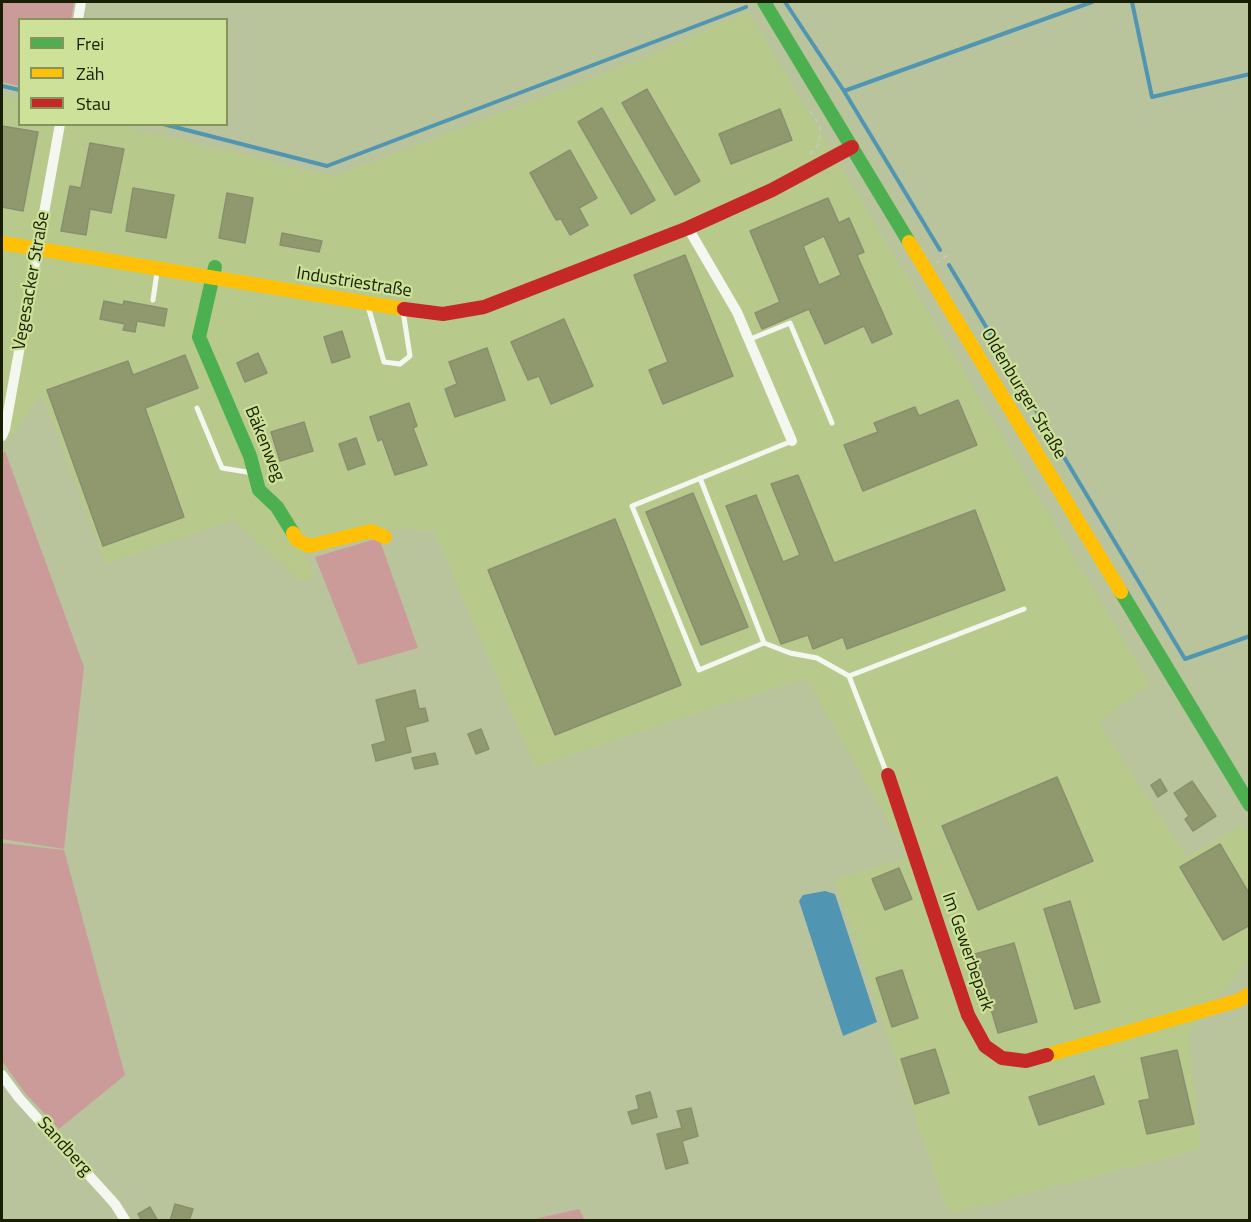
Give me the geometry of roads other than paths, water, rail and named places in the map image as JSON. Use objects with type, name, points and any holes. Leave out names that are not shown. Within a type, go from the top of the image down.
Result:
[{"type":"street","points":[[78,18],[81,2]]},
{"type":"street","name":"Oldenburger Straße","points":[[764,2],[1250,805]]},
{"type":"street","name":"Vegesacker Straße","points":[[2,436],[60,126]]},
{"type":"street","name":"Industriestraße","points":[[2,243],[158,270],[213,273],[403,309],[443,314],[484,307],[688,228],[772,190],[852,147]]},
{"type":"street","points":[[688,228],[737,312],[792,441]]},
{"type":"street","name":"Bäkenweg","points":[[213,273],[200,337],[250,456],[259,490],[276,507],[297,540],[309,546],[370,531],[385,537]]},
{"type":"street","name":"Im Gewerbepark","points":[[888,775],[968,1015],[985,1046],[1002,1058],[1026,1061],[1237,1001],[1250,993]]},
{"type":"street","name":"Sandberg","points":[[2,1075],[19,1098],[115,1204],[125,1221]]},
{"type":"lane","points":[[153,300],[158,270]]},
{"type":"lane","points":[[367,302],[384,362],[400,364],[410,356],[403,309]]},
{"type":"lane","points":[[748,340],[790,323],[832,423]]},
{"type":"lane","points":[[197,408],[222,468],[254,473]]},
{"type":"lane","points":[[792,441],[632,506],[699,670],[764,644],[790,653],[817,658],[849,676],[888,775]]},
{"type":"lane","points":[[700,478],[764,644]]},
{"type":"lane","points":[[849,676],[1024,609]]},
{"type":"water","points":[[825,891],[835,894],[877,1022],[843,1036],[799,901],[803,895]]},
{"type":"waterway","points":[[785,2],[844,91],[1092,2]]},
{"type":"waterway","points":[[1132,2],[1152,97],[1250,74]]},
{"type":"waterway","points":[[171,126],[327,166],[746,7]]},
{"type":"waterway","points":[[2,86],[18,90]]},
{"type":"waterway","points":[[844,91],[940,250]]},
{"type":"waterway","points":[[949,265],[1049,432]]},
{"type":"waterway","points":[[1058,447],[1185,659],[1250,636]]}]
